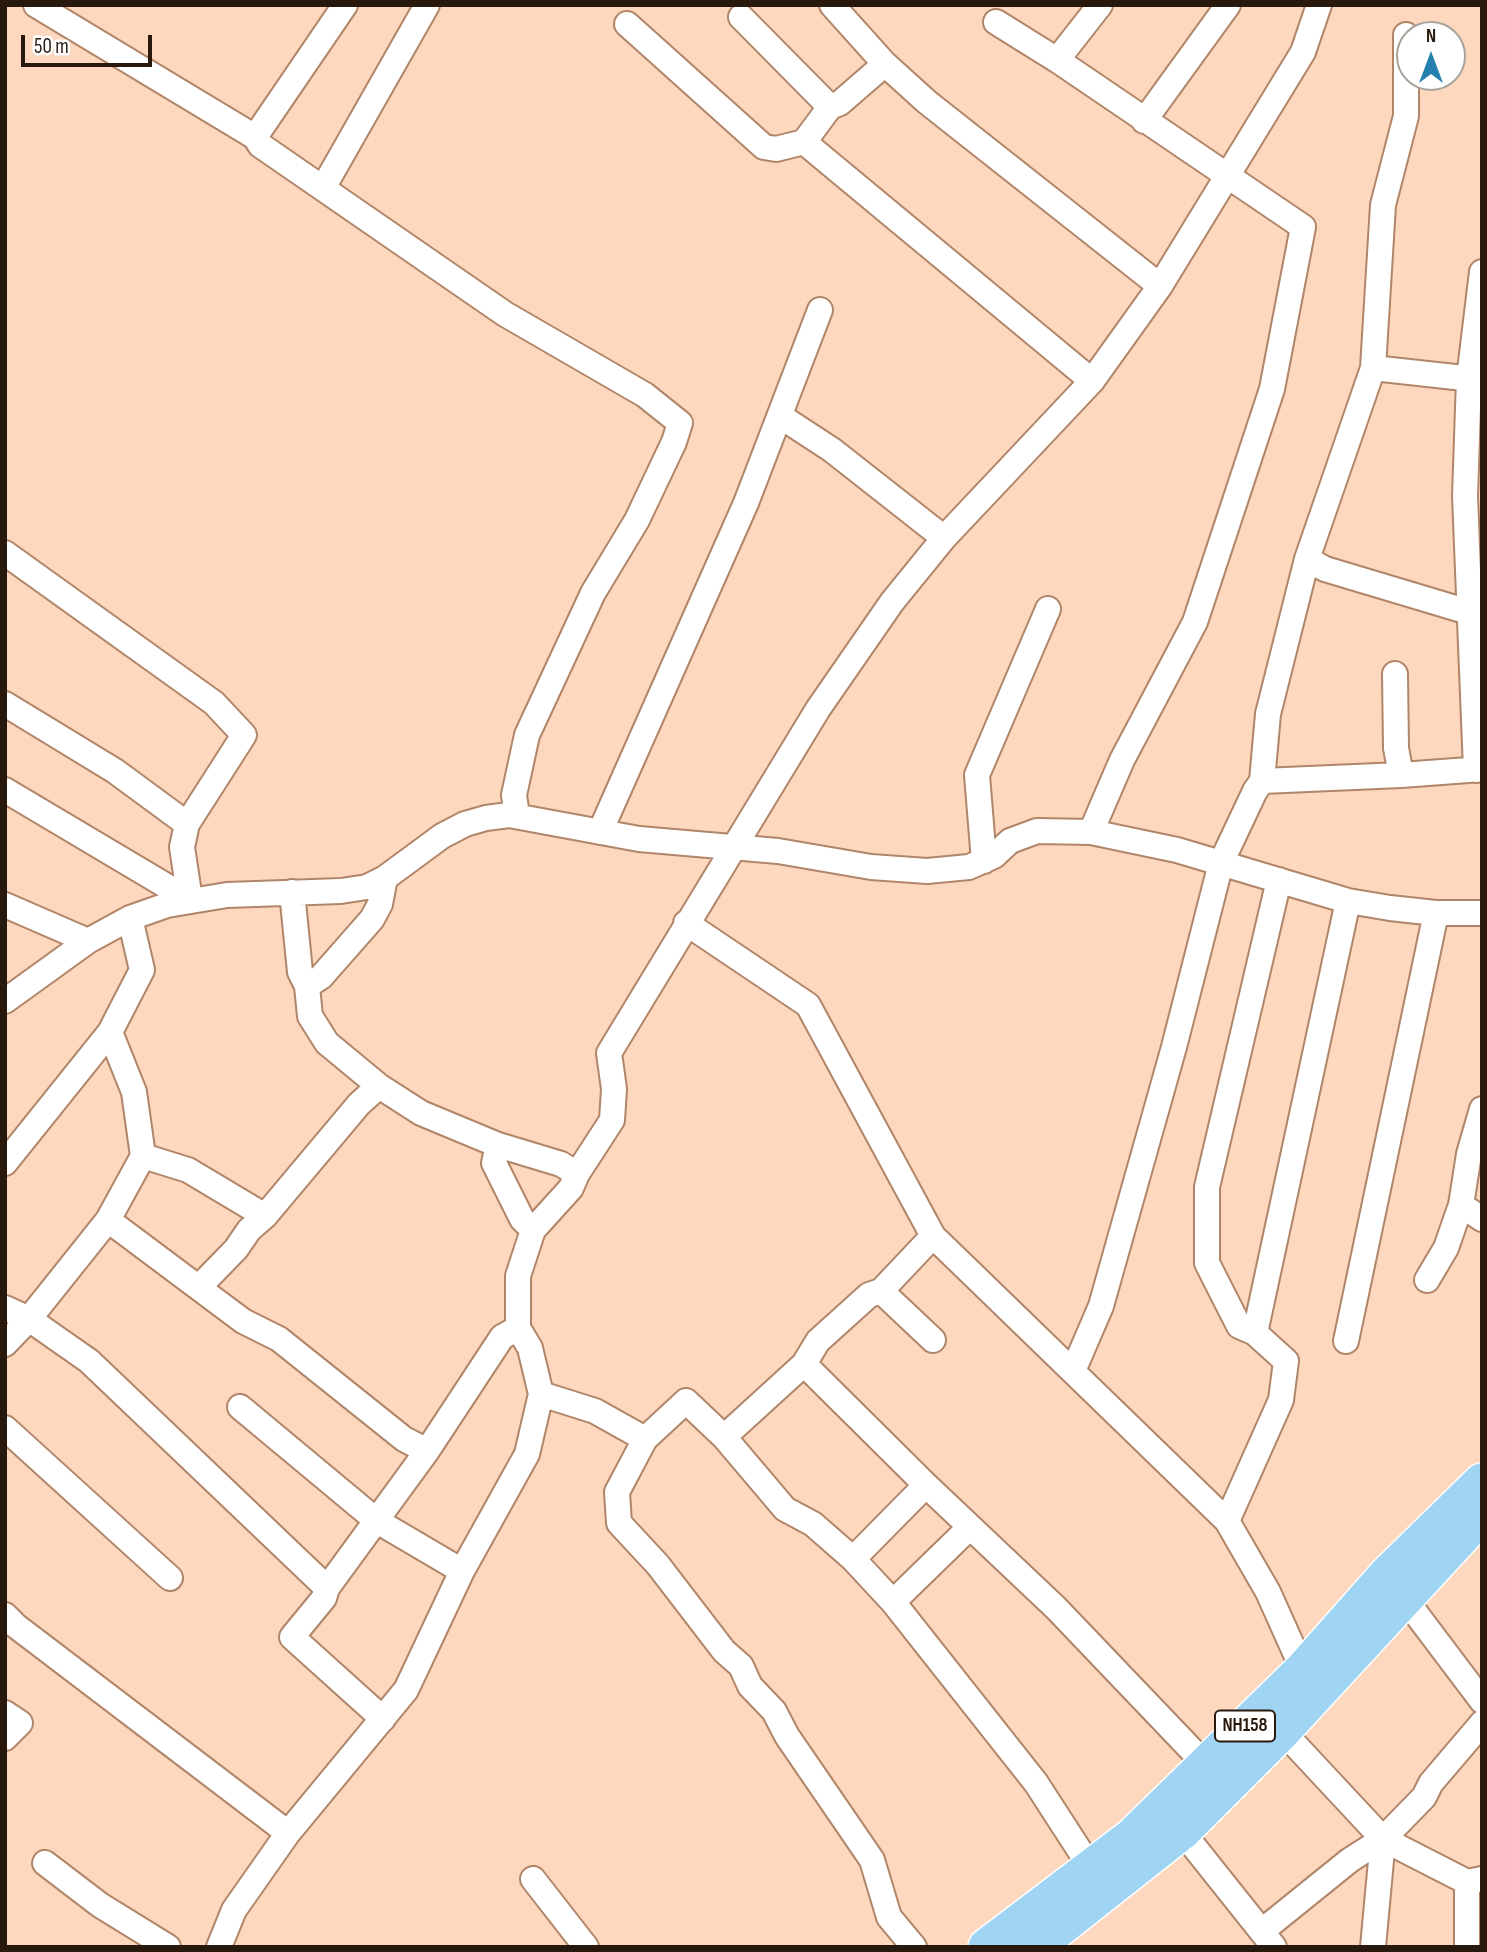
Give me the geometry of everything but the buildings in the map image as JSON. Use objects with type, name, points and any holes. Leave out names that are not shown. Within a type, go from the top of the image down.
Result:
[{"type":"highway","name":"NH158","points":[[987,1947],[1132,1837],[1172,1819],[1206,1765],[1272,1720],[1303,1670],[1395,1586],[1472,1524],[1482,1482]]},
{"type":"highway","points":[[1035,1947],[1172,1819],[1272,1720],[1395,1586]]},
{"type":"street","points":[[36,5],[255,137],[260,145],[505,314],[645,395],[680,423],[674,442],[637,520],[593,593],[527,735],[513,795],[517,817]]},
{"type":"street","points":[[255,137],[345,5]]},
{"type":"street","points":[[323,188],[427,5]]},
{"type":"street","points":[[832,5],[885,64],[927,102],[1160,286]]},
{"type":"street","points":[[1057,60],[1100,5]]},
{"type":"street","points":[[1144,121],[1228,5]]},
{"type":"street","points":[[219,1947],[234,1910],[288,1833],[406,1690],[461,1572],[527,1454],[541,1394],[530,1348],[518,1328],[518,1276],[533,1230],[571,1188],[576,1174],[611,1120],[614,1089],[609,1053],[818,709],[892,602],[944,538],[1092,381],[1160,286],[1303,52],[1319,5]]},
{"type":"street","points":[[741,17],[830,107]]},
{"type":"street","points":[[996,22],[1057,60],[1303,227],[1272,389],[1195,622],[1122,760],[1091,832]]},
{"type":"street","points":[[627,24],[764,146],[776,149],[804,142],[830,107],[840,103],[885,64]]},
{"type":"street","points":[[1073,1371],[1101,1306],[1174,1047],[1221,863],[1262,781],[1268,714],[1307,559],[1373,368],[1382,205],[1406,116],[1406,91]]},
{"type":"street","points":[[804,142],[1092,381]]},
{"type":"street","points":[[1262,781],[1479,769],[1476,614],[1465,496],[1476,380],[1482,272]]},
{"type":"street","points":[[600,832],[746,503],[820,310]]},
{"type":"street","points":[[1373,368],[1476,380]]},
{"type":"street","points":[[780,416],[832,450],[944,538]]},
{"type":"street","points":[[5,553],[214,703],[244,735],[187,824],[182,847],[190,900]]},
{"type":"street","points":[[1307,559],[1325,569],[1476,614]]},
{"type":"street","points":[[984,861],[977,775],[1048,609]]},
{"type":"street","points":[[1395,674],[1396,748],[1401,775]]},
{"type":"street","points":[[5,704],[115,771],[187,824]]},
{"type":"street","points":[[5,790],[190,900]]},
{"type":"street","points":[[8,996],[88,941],[130,918],[190,900],[227,895],[341,891],[367,887],[385,878],[442,836],[465,824],[486,818],[517,817],[639,839],[778,851],[871,867],[927,871],[969,867],[994,856],[1010,841],[1037,831],[1091,832],[1123,837],[1221,863],[1348,901],[1436,913],[1482,913]]},
{"type":"street","points":[[307,986],[321,977],[372,919],[380,904],[385,878]]},
{"type":"street","points":[[1227,1521],[1282,1400],[1286,1361],[1255,1333],[1239,1326],[1207,1263],[1207,1187],[1279,880]]},
{"type":"street","points":[[292,892],[300,972],[307,986],[310,1016],[327,1043],[379,1086],[421,1113],[498,1145],[561,1164],[576,1174]]},
{"type":"street","points":[[1255,1333],[1348,901]]},
{"type":"street","points":[[5,905],[88,941]]},
{"type":"street","points":[[1346,1341],[1436,913]]},
{"type":"street","points":[[5,1163],[110,1032],[142,970],[130,918]]},
{"type":"street","points":[[686,923],[808,1005],[933,1236],[1227,1521],[1268,1592],[1303,1670]]},
{"type":"street","points":[[5,1344],[29,1319],[108,1220],[143,1156],[134,1092],[110,1032]]},
{"type":"street","points":[[200,1287],[236,1249],[248,1230],[265,1216],[359,1104],[379,1086]]},
{"type":"street","points":[[1427,1280],[1446,1248],[1461,1205],[1469,1154],[1482,1110]]},
{"type":"street","points":[[498,1145],[494,1163],[522,1219],[533,1230]]},
{"type":"street","points":[[143,1156],[188,1170],[265,1216]]},
{"type":"street","points":[[1461,1205],[1482,1219]]},
{"type":"street","points":[[108,1220],[243,1321],[279,1339],[404,1439],[426,1451]]},
{"type":"street","points":[[724,1437],[804,1364],[818,1341],[869,1295],[881,1291],[933,1236]]},
{"type":"street","points":[[881,1291],[933,1340]]},
{"type":"street","points":[[5,1308],[29,1319],[89,1361],[327,1588]]},
{"type":"street","points":[[383,1719],[292,1637],[324,1598],[327,1588],[426,1451],[502,1337],[518,1328]]},
{"type":"street","points":[[804,1364],[969,1528],[1056,1608],[1206,1765]]},
{"type":"street","points":[[541,1394],[595,1411],[645,1439]]},
{"type":"street","points":[[914,1947],[889,1917],[872,1860],[787,1736],[774,1711],[750,1686],[741,1666],[724,1651],[658,1564],[619,1522],[617,1492],[645,1439],[686,1401],[724,1437],[785,1509],[814,1524],[853,1559],[893,1602],[1036,1783],[1091,1868]]},
{"type":"street","points":[[240,1407],[377,1521],[461,1572]]},
{"type":"street","points":[[5,1428],[170,1578]]},
{"type":"street","points":[[853,1559],[926,1485]]},
{"type":"street","points":[[893,1602],[969,1528]]},
{"type":"street","points":[[1395,1586],[1482,1701]]},
{"type":"street","points":[[5,1615],[288,1833]]},
{"type":"street","points":[[5,1713],[20,1723],[5,1738]]},
{"type":"street","points":[[1272,1720],[1382,1839],[1474,1881],[1467,1947]]},
{"type":"street","points":[[1172,1819],[1268,1939],[1350,1860],[1382,1839],[1424,1797],[1432,1783],[1482,1723]]},
{"type":"street","points":[[1373,1947],[1382,1839]]},
{"type":"street","points":[[45,1863],[100,1905],[168,1947]]},
{"type":"street","points":[[533,1879],[586,1947]]}]
